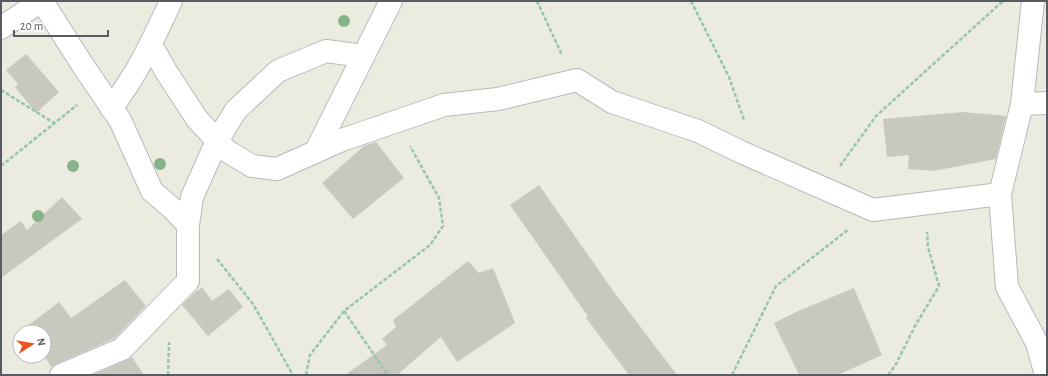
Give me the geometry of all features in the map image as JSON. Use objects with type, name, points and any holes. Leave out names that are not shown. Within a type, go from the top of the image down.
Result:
[{"type":"street","points":[[1,28],[41,1],[120,120],[152,191],[173,209],[188,225]]},
{"type":"street","points":[[111,108],[124,92],[151,45],[171,1]]},
{"type":"street","points":[[316,152],[391,1]]},
{"type":"street","points":[[1032,1],[1022,104],[1000,194],[1007,287],[1037,343],[1046,375]]},
{"type":"street","points":[[151,45],[197,119],[227,151],[252,166],[277,169],[342,140],[444,105],[498,99],[577,80],[612,102],[698,132],[873,210],[1000,194]]},
{"type":"street","points":[[61,375],[122,349],[188,281],[188,225],[192,197],[217,140],[236,110],[278,71],[326,51],[363,56]]},
{"type":"street","points":[[1022,104],[1047,103]]},
{"type":"path","points":[[537,1],[565,60],[577,80]]},
{"type":"path","points":[[690,1],[729,77],[744,120]]},
{"type":"path","points":[[824,188],[876,116],[1003,1]]},
{"type":"path","points":[[1,166],[99,89]]},
{"type":"path","points":[[1,90],[54,123]]},
{"type":"path","points":[[306,375],[310,355],[344,311],[430,245],[443,226],[439,198],[396,121]]},
{"type":"path","points":[[888,375],[895,366],[939,286],[928,247],[924,203]]},
{"type":"path","points":[[732,375],[776,286],[873,210]]},
{"type":"path","points":[[188,225],[253,304],[293,375]]},
{"type":"path","points":[[344,311],[388,375]]},
{"type":"building","points":[[26,54],[59,92],[36,113],[15,87],[18,84],[6,70]]},
{"type":"building","points":[[963,112],[1006,116],[996,159],[933,171],[908,169],[909,155],[887,157],[883,119]]},
{"type":"building","points":[[376,142],[404,178],[353,219],[322,183],[364,146]]},
{"type":"building","points":[[539,185],[614,292],[677,375],[629,375],[586,318],[588,316],[572,292],[510,205]]},
{"type":"building","points":[[62,197],[82,219],[1,278],[1,235],[21,221],[27,230]]},
{"type":"building","points":[[468,261],[479,273],[493,268],[515,323],[457,362],[441,337],[397,375],[345,375],[387,345],[382,339],[396,327],[393,320]]},
{"type":"building","points":[[125,280],[146,306],[115,338],[51,367],[49,364],[52,364],[52,324],[30,324],[59,302],[71,318]]},
{"type":"building","points":[[202,287],[212,301],[229,289],[243,307],[208,336],[182,305]]},
{"type":"building","points":[[854,288],[882,355],[838,375],[799,375],[774,323],[796,312]]},
{"type":"building","points":[[132,357],[144,375],[93,375],[127,360]]}]
